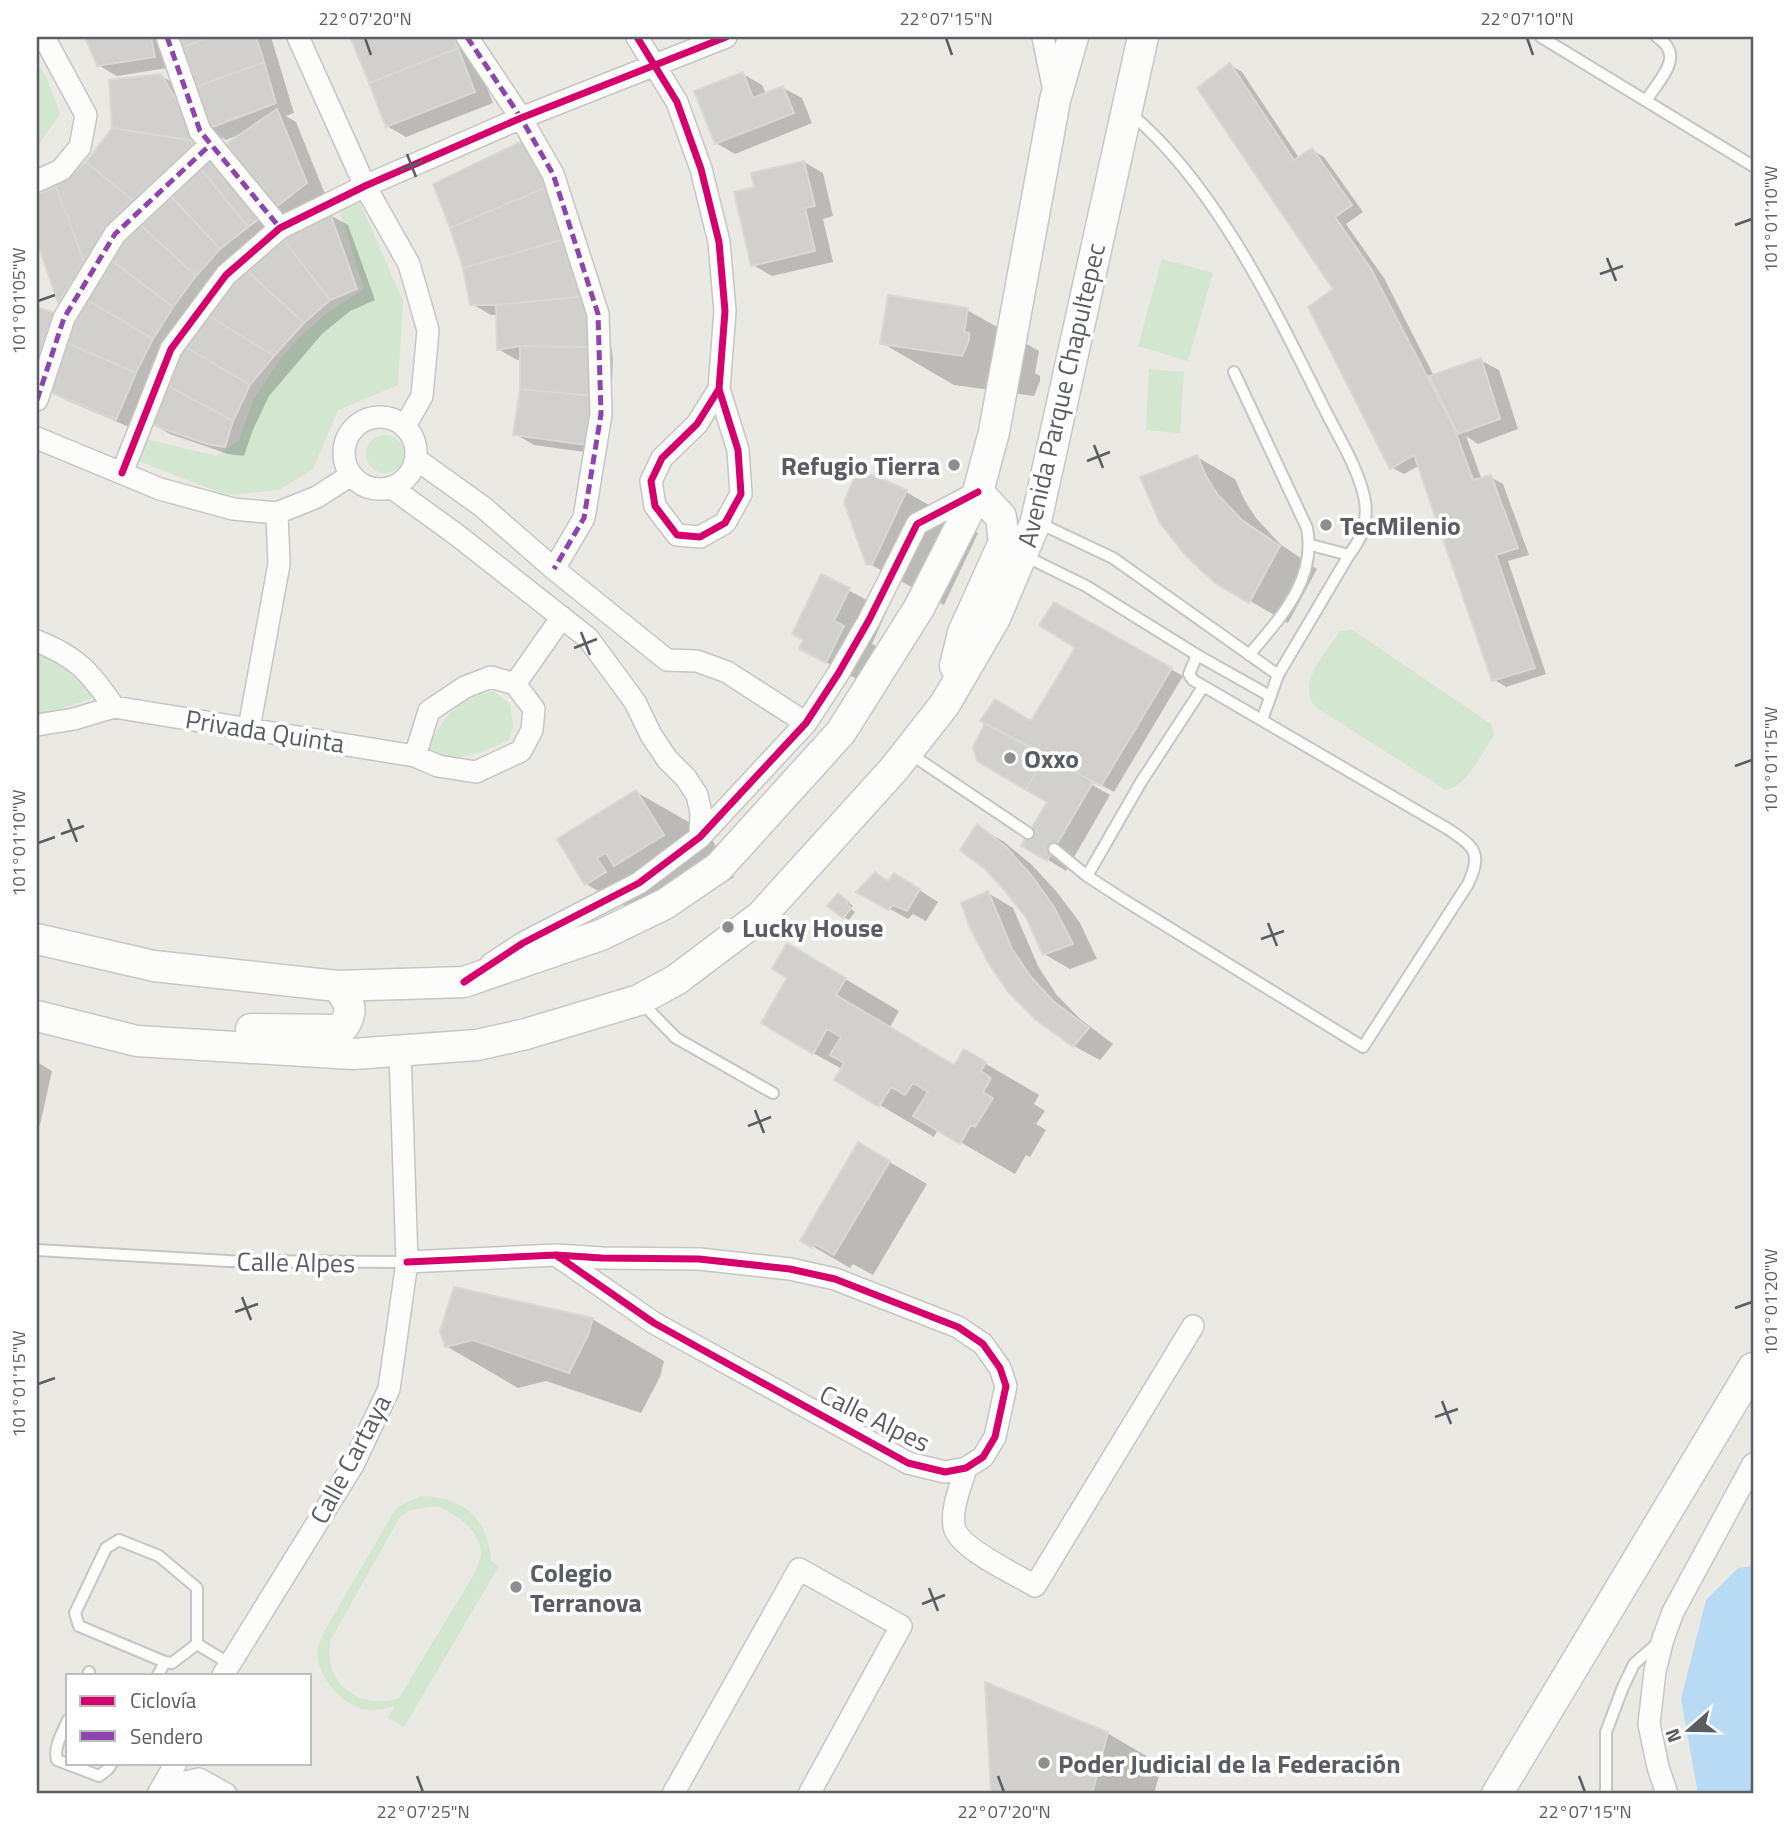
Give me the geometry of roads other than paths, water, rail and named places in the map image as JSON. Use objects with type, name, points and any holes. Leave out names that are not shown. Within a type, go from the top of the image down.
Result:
[{"type":"main road","points":[[37,939],[154,966],[337,986],[464,982],[601,934],[665,904],[719,867],[841,732],[919,608],[978,492],[994,432],[1055,100],[1073,37]]},
{"type":"main road","name":"Avenida Parque Chapultepec","points":[[37,1016],[137,1041],[353,1054],[477,1045],[526,1034],[639,1000],[676,980],[761,916],[907,752],[945,704],[995,618],[1023,555],[1037,521],[1143,37]]},
{"type":"main road","points":[[945,704],[963,633],[1004,542],[1001,517],[978,492]]},
{"type":"main road","points":[[137,1041],[189,1028],[335,1030],[343,1027],[351,1011],[349,1002],[337,986]]},
{"type":"main road","points":[[1495,1789],[1753,1368]]},
{"type":"street","points":[[37,181],[61,170],[80,147],[86,115],[46,41],[40,37]]},
{"type":"street","points":[[167,37],[200,131],[279,228]]},
{"type":"street","points":[[298,37],[365,186],[409,264],[428,330],[422,396],[405,426]]},
{"type":"street","points":[[467,37],[521,118],[553,174],[598,314],[601,414],[584,518],[554,569]]},
{"type":"street","points":[[637,37],[681,113],[701,169],[719,242],[725,311],[719,389],[738,450],[741,494],[725,523],[700,537],[677,534],[655,506],[651,481],[662,458],[697,424],[719,389]]},
{"type":"street","points":[[122,473],[171,349],[226,275],[279,228],[365,186],[521,118],[726,37]]},
{"type":"street","points":[[1043,37],[1055,100]]},
{"type":"street","points":[[37,400],[65,318],[115,234],[211,145]]},
{"type":"street","points":[[376,417],[392,419],[405,426],[412,436],[416,459],[412,471],[404,481],[392,488],[369,488],[351,475],[344,461],[344,446],[351,432],[362,421],[376,417]]},
{"type":"street","points":[[37,438],[160,489],[233,509],[277,513],[317,497],[351,475]]},
{"type":"street","points":[[416,459],[483,507],[554,569],[667,660],[697,661],[727,672],[806,723]]},
{"type":"street","points":[[392,488],[457,535],[588,638],[635,702],[651,735],[667,759],[686,778],[697,795],[701,813],[699,837]]},
{"type":"street","points":[[464,982],[523,943],[639,883],[699,837],[806,723],[869,620],[917,524],[978,492]]},
{"type":"street","points":[[457,535],[483,507]]},
{"type":"street","points":[[249,727],[279,564],[277,513]]},
{"type":"street","points":[[588,638],[608,613]]},
{"type":"street","points":[[415,756],[429,711],[465,687],[491,677],[515,684],[562,617]]},
{"type":"street","points":[[37,641],[60,650],[92,674],[114,707]]},
{"type":"street","name":"Privada Quinta","points":[[37,725],[74,719],[114,707],[415,756],[438,766],[476,772],[521,751],[532,730],[534,709],[515,684]]},
{"type":"street","name":"Calle Cartaya","points":[[226,1670],[353,1465],[389,1389],[407,1262],[400,1051]]},
{"type":"street","name":"Calle Alpes","points":[[407,1262],[556,1255],[699,1259],[790,1269],[835,1279],[958,1327],[983,1344],[1000,1368],[1006,1386],[995,1437],[982,1457],[966,1468],[946,1472],[908,1463],[654,1323],[556,1255]]},
{"type":"street","points":[[966,1468],[954,1508],[954,1528],[965,1544],[1035,1586],[1193,1326]]},
{"type":"street","points":[[1667,1794],[1649,1724],[1655,1671],[1663,1639],[1673,1612],[1753,1464]]},
{"type":"street","points":[[673,1794],[799,1569],[901,1626],[809,1794]]},
{"type":"street","points":[[161,1791],[175,1764]]},
{"type":"street","points":[[161,1791],[197,1771],[226,1794]]},
{"type":"lane","points":[[1541,37],[1753,166]]},
{"type":"lane","points":[[1646,101],[1670,63],[1672,53],[1668,44],[1657,37]]},
{"type":"lane","points":[[1127,110],[1156,134],[1204,195],[1263,286],[1361,483],[1366,524],[1359,543],[1349,555],[1278,675],[1262,720]]},
{"type":"lane","points":[[1234,372],[1307,528],[1311,545],[1309,563],[1288,608],[1249,655]]},
{"type":"lane","points":[[1037,521],[1113,558],[1278,675]]},
{"type":"lane","points":[[1311,545],[1349,555]]},
{"type":"lane","points":[[1023,555],[1086,586],[1197,655],[1270,695]]},
{"type":"lane","points":[[1054,849],[1087,876],[1363,1047],[1468,884],[1476,868],[1476,855],[1472,846],[1448,829],[1193,680],[1189,674],[1197,655]]},
{"type":"lane","points":[[1087,876],[1141,782],[1203,687]]},
{"type":"lane","points":[[907,752],[1028,833]]},
{"type":"lane","points":[[639,1000],[676,1038],[774,1093]]},
{"type":"lane","name":"Calle Alpes","points":[[37,1250],[228,1261],[407,1262]]},
{"type":"lane","points":[[197,1644],[172,1662],[165,1662],[79,1626],[75,1613],[106,1548],[119,1540],[159,1556],[197,1588],[197,1644],[226,1670]]},
{"type":"lane","points":[[1606,1794],[1606,1732],[1634,1664],[1663,1639]]},
{"type":"lane","points":[[159,1674],[165,1662]]},
{"type":"lane","points":[[66,1725],[55,1753],[57,1760],[66,1763]]},
{"type":"lane","points":[[68,1764],[99,1776],[110,1764]]},
{"type":"water","points":[[1753,1566],[1753,1794],[1698,1794],[1681,1699],[1706,1600],[1738,1568]]},
{"type":"place","name":"Refugio Tierra","points":[[954,465]]},
{"type":"place","name":"TecMilenio","points":[[1326,525]]},
{"type":"place","name":"Oxxo","points":[[1010,758]]},
{"type":"place","name":"Lucky House","points":[[728,927]]},
{"type":"place","name":"Colegio Terranova","points":[[516,1587]]},
{"type":"place","name":"Poder Judicial de la Federación","points":[[1044,1763]]}]
